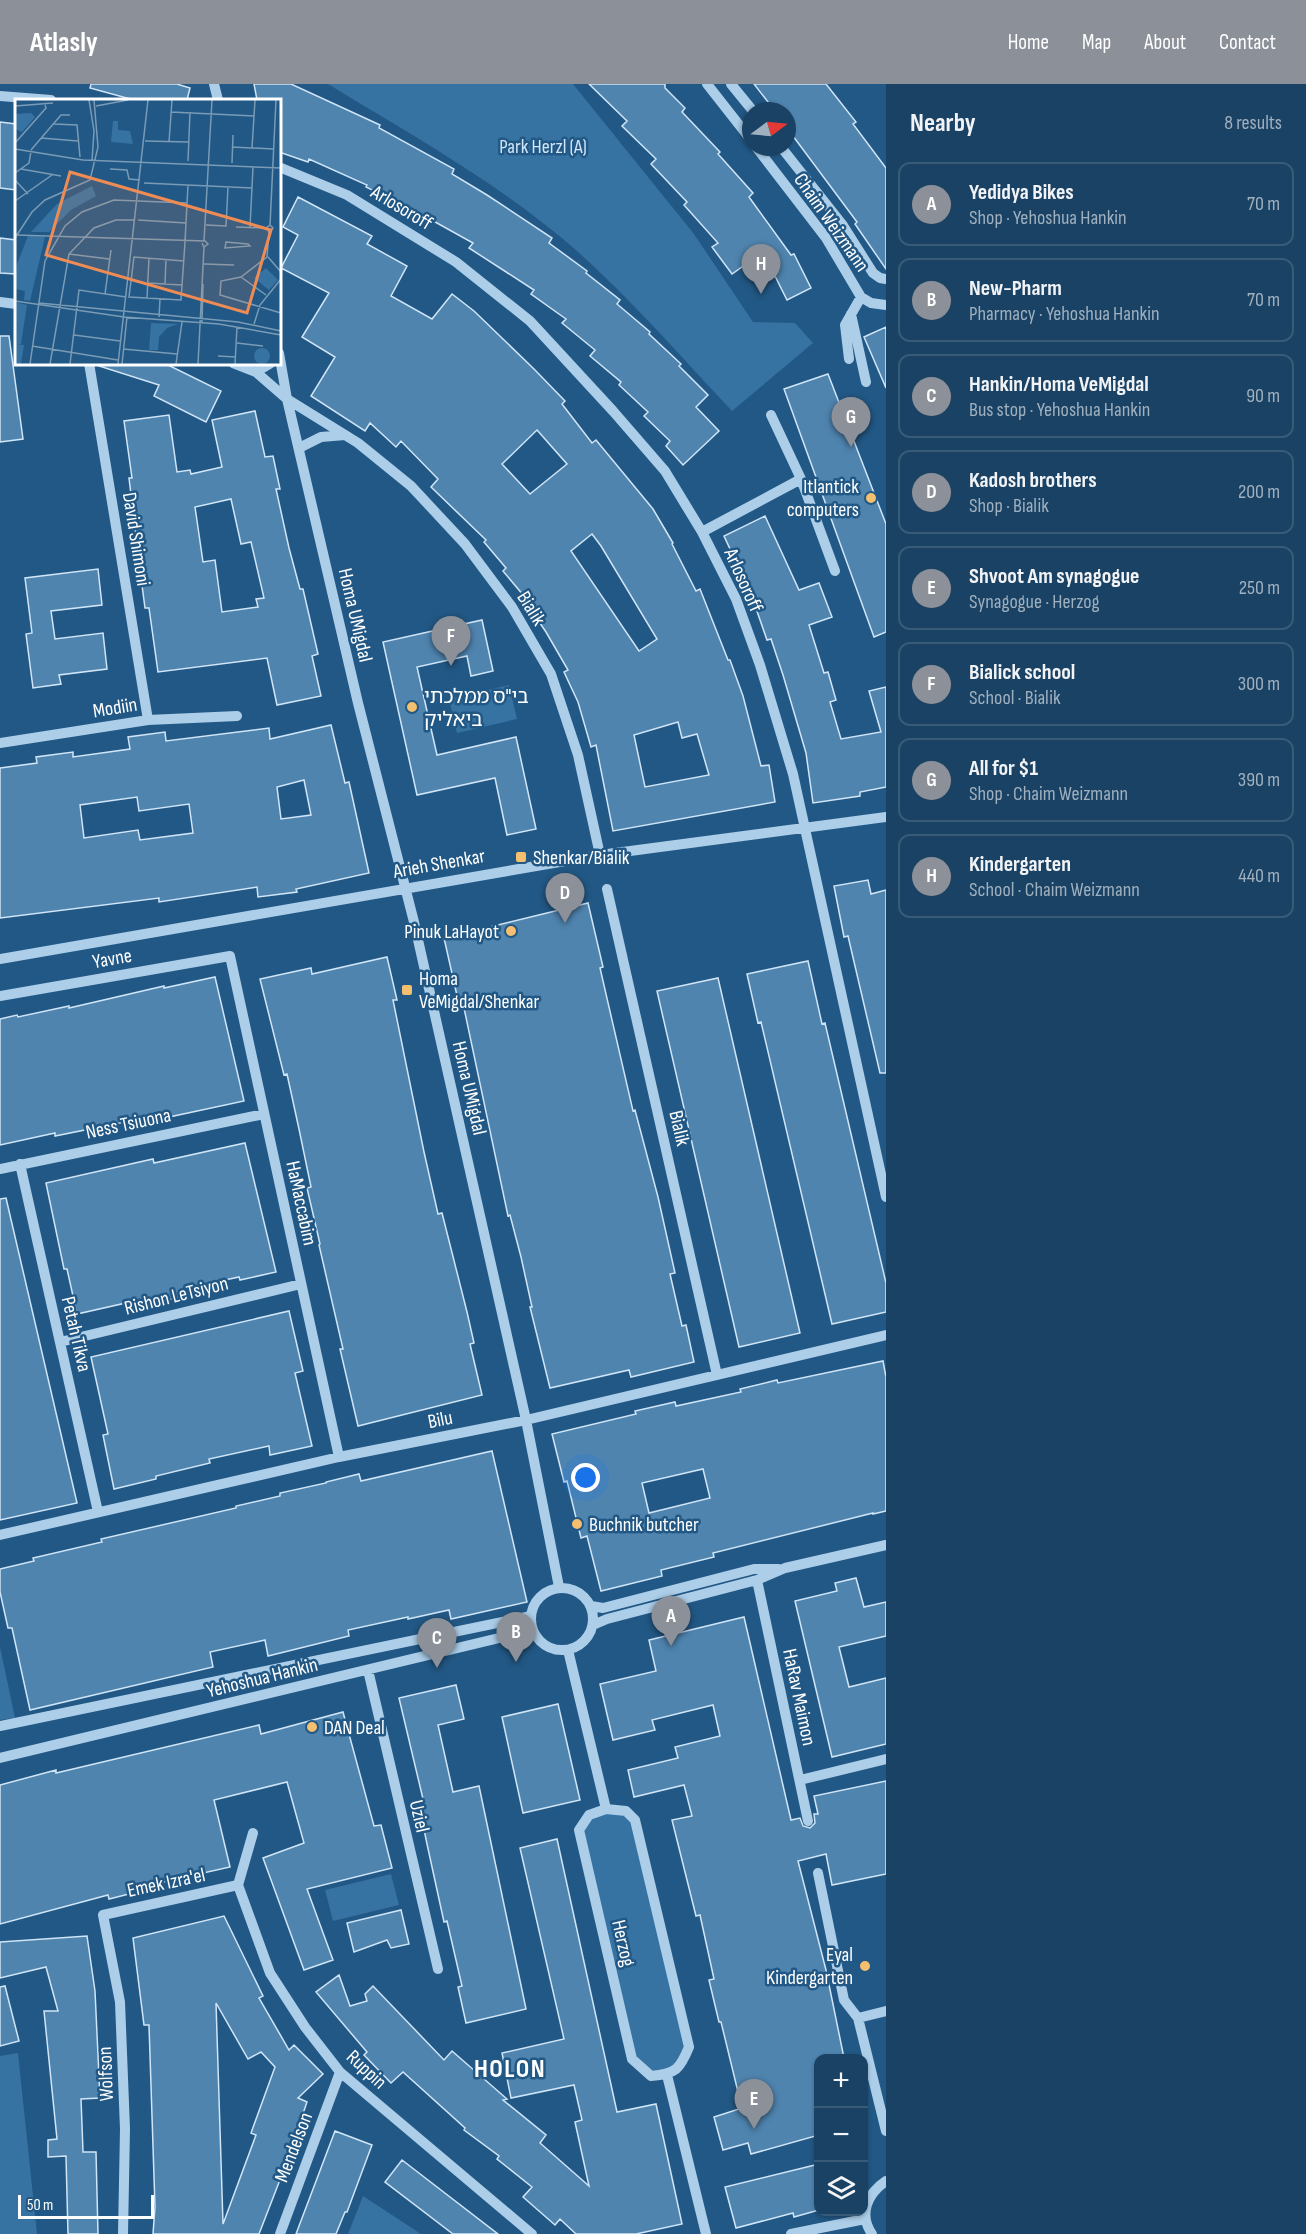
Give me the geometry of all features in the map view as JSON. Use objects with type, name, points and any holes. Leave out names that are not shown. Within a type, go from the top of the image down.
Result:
[{"type":"street","points":[[214,84],[218,99]]},
{"type":"street","points":[[706,84],[742,130]]},
{"type":"street","points":[[731,84],[746,102]]},
{"type":"street","points":[[0,96],[38,99]]},
{"type":"street","name":"Chaim Weizmann","points":[[763,156],[826,238],[861,297],[871,303],[886,305]]},
{"type":"street","name":"Chaim Weizmann","points":[[788,156],[842,224],[873,273],[886,279]]},
{"type":"street","name":"Arlosoroff","points":[[280,167],[347,195],[456,262],[530,321],[614,411],[665,471],[702,532],[736,599],[760,665],[793,774],[886,1197]]},
{"type":"street","points":[[849,359],[845,326],[861,297]]},
{"type":"street","points":[[0,302],[15,304]]},
{"type":"street","points":[[851,314],[866,382]]},
{"type":"street","name":"David Shimoni","points":[[89,364],[148,720]]},
{"type":"street","name":"Bialik","points":[[236,364],[256,372],[287,399],[345,435],[411,486],[465,544],[512,607],[551,674],[578,755],[600,855]]},
{"type":"street","points":[[256,372],[268,364]]},
{"type":"street","name":"Homa UMigdal","points":[[278,364],[358,702],[417,933],[526,1420],[559,1587]]},
{"type":"street","points":[[771,415],[801,478],[835,571]]},
{"type":"street","points":[[299,448],[321,437],[345,435]]},
{"type":"street","points":[[702,532],[801,478]]},
{"type":"street","name":"Modiin","points":[[0,743],[148,720],[237,716]]},
{"type":"street","name":"Arieh Shenkar","points":[[0,959],[600,855],[886,817]]},
{"type":"street","name":"Bialik","points":[[607,889],[717,1375]]},
{"type":"street","name":"Yavne","points":[[0,996],[230,956]]},
{"type":"street","name":"HaMaccabim","points":[[230,956],[339,1457]]},
{"type":"street","name":"Ness Tsiuona","points":[[0,1169],[264,1114]]},
{"type":"street","name":"Petah Tikva","points":[[20,1164],[98,1512]]},
{"type":"street","name":"Rishon LeTsiyon","points":[[60,1342],[301,1284]]},
{"type":"street","name":"Bilu","points":[[0,1535],[339,1457],[526,1420],[886,1335]]},
{"type":"street","points":[[593,1625],[607,1619],[757,1580],[785,1568],[886,1545]]},
{"type":"street","points":[[591,1606],[603,1608],[754,1569],[785,1568]]},
{"type":"street","name":"HaRav Maimon","points":[[757,1580],[808,1821]]},
{"type":"street","points":[[559,1587],[569,1588],[578,1592],[591,1606],[593,1625],[584,1641],[568,1650],[551,1648],[537,1638],[532,1630],[533,1606],[548,1590],[559,1587]]},
{"type":"street","name":"Yehoshua Hankin","points":[[0,1726],[531,1616]]},
{"type":"street","name":"Yehoshua Hankin","points":[[0,1758],[532,1630]]},
{"type":"street","points":[[568,1650],[606,1809]]},
{"type":"street","name":"Uziel","points":[[368,1670],[438,1969]]},
{"type":"street","points":[[800,1780],[886,1759]]},
{"type":"street","name":"Herzog","points":[[606,1809],[627,1811],[635,1820],[689,2047],[681,2066],[667,2075],[651,2076],[632,2059],[579,1830],[589,1815],[606,1809]]},
{"type":"street","points":[[238,1885],[253,1833]]},
{"type":"street","points":[[818,1873],[844,2000],[858,2018],[886,2131]]},
{"type":"street","name":"Emek Izra'el","points":[[103,1915],[238,1885]]},
{"type":"street","name":"Ruppin","points":[[238,1885],[270,1973],[305,2027],[340,2072],[532,2234]]},
{"type":"street","name":"Wolfson","points":[[103,1915],[120,2002],[125,2129],[123,2234]]},
{"type":"street","points":[[858,2018],[886,2011]]},
{"type":"street","name":"Mendelson","points":[[280,2234],[340,2072]]},
{"type":"street","points":[[667,2075],[705,2234]]},
{"type":"street","points":[[872,2234],[865,2219],[866,2207],[869,2196],[876,2187],[886,2181]]},
{"type":"street","points":[[791,2234],[865,2219]]},
{"type":"green space","name":"Park Herzl (A)","points":[[328,84],[573,84],[694,234],[753,322],[795,323],[813,343],[732,411],[617,289],[548,227],[456,162]]},
{"type":"green space","points":[[509,685],[517,719],[457,733],[449,699]]},
{"type":"green space","points":[[0,1647],[15,1718],[0,1720]]},
{"type":"green space","points":[[606,1809],[635,1820],[689,2047],[681,2066],[651,2076],[632,2059],[579,1830],[589,1815]]},
{"type":"green space","points":[[391,1874],[399,1905],[333,1921],[325,1890]]},
{"type":"green space","points":[[18,2053],[37,2234],[0,2234],[0,2056]]},
{"type":"green space","points":[[363,2196],[421,2234],[348,2234]]},
{"type":"building","points":[[91,84],[177,84],[190,88],[187,99],[130,99],[90,88]]},
{"type":"building","points":[[254,84],[291,84],[380,125],[379,128],[454,169],[452,174],[552,238],[549,243],[587,271],[586,273],[620,300],[617,304],[650,332],[649,334],[681,364],[679,366],[708,395],[696,407],[719,431],[683,465],[666,446],[670,441],[644,416],[648,412],[619,385],[621,382],[590,356],[595,350],[562,323],[566,319],[531,294],[534,290],[469,248],[473,243],[428,218],[366,187],[367,185],[309,159],[308,162],[280,152],[280,99],[257,99]]},
{"type":"building","points":[[589,84],[665,84],[665,88],[685,108],[682,112],[720,152],[718,154],[753,193],[749,197],[791,255],[794,254],[811,288],[787,300],[763,252],[732,274],[712,247],[718,243],[684,205],[687,202],[651,164],[656,159],[622,126],[627,121]]},
{"type":"building","points":[[754,84],[826,84],[856,122],[853,124],[886,168],[886,269],[855,224],[857,222],[796,140],[796,102],[768,102]]},
{"type":"building","points":[[0,122],[15,124],[15,190],[0,188]]},
{"type":"building","points":[[298,197],[372,236],[367,244],[407,266],[391,296],[432,319],[452,294],[474,311],[565,401],[562,404],[592,443],[596,440],[653,509],[673,543],[696,591],[700,589],[743,696],[761,766],[769,765],[775,802],[613,831],[596,745],[591,747],[578,702],[564,672],[568,670],[527,604],[529,602],[503,571],[506,568],[484,542],[486,540],[431,487],[438,479],[401,441],[396,447],[370,423],[365,431],[311,396],[335,357],[302,337],[329,293],[281,268],[298,235],[283,227]],"holes":[[[537,430],[567,464],[530,494],[502,464]],[[592,534],[657,639],[639,651],[571,551]],[[678,722],[682,738],[697,734],[709,775],[645,787],[634,735]]]},
{"type":"building","points":[[0,238],[15,240],[15,274],[0,273]]},
{"type":"building","points":[[886,327],[886,388],[864,337]]},
{"type":"building","points":[[0,336],[9,336],[23,439],[0,442]]},
{"type":"building","points":[[99,364],[166,364],[221,391],[206,422],[154,396],[159,385],[99,366]]},
{"type":"building","points":[[828,374],[886,524],[886,632],[874,637],[784,389]]},
{"type":"building","points":[[255,411],[265,457],[273,456],[280,489],[276,489],[289,548],[300,589],[303,589],[318,654],[312,656],[321,696],[277,705],[267,658],[158,672],[149,608],[145,608],[124,421],[169,415],[177,472],[190,470],[191,474],[222,467],[212,420]],"holes":[[[231,499],[241,544],[251,542],[264,598],[256,599],[258,607],[222,612],[215,560],[203,562],[195,507]]]},
{"type":"building","points":[[765,516],[799,590],[819,583],[832,617],[809,625],[824,673],[828,672],[836,700],[830,702],[841,739],[881,732],[869,691],[886,687],[886,787],[860,792],[860,796],[813,803],[806,753],[771,639],[767,640],[751,594],[724,536]]},
{"type":"building","points":[[98,569],[102,605],[51,611],[55,639],[103,633],[107,669],[59,675],[61,684],[33,688],[26,634],[32,633],[25,578]]},
{"type":"building","name":"בי\"ס ממלכתי ביאליק","points":[[482,620],[493,671],[471,676],[467,656],[417,667],[437,755],[516,737],[536,829],[507,835],[495,778],[417,795],[383,642]]},
{"type":"building","points":[[331,725],[345,783],[349,782],[369,873],[296,889],[297,892],[258,897],[257,887],[159,902],[159,898],[0,918],[0,768],[37,763],[36,757],[73,752],[73,757],[130,749],[128,737],[165,732],[166,741],[269,728],[270,739]],"holes":[[[304,780],[311,815],[281,819],[277,787]],[[137,797],[139,811],[189,804],[193,833],[140,840],[138,830],[84,838],[80,805]]]},
{"type":"building","points":[[868,880],[871,894],[886,890],[886,1073],[880,1073],[848,936],[844,937],[834,886]]},
{"type":"building","points":[[588,903],[603,967],[600,968],[633,1111],[635,1110],[658,1197],[675,1273],[670,1274],[682,1326],[686,1325],[694,1362],[631,1377],[629,1370],[550,1388],[530,1307],[532,1307],[521,1257],[510,1215],[508,1216],[464,1008],[460,1009],[444,938]]},
{"type":"building","points":[[387,957],[397,1000],[393,1000],[424,1152],[438,1214],[442,1213],[467,1312],[474,1343],[470,1344],[482,1395],[358,1426],[307,1188],[311,1187],[287,1074],[284,1075],[260,979],[311,968],[312,974]]},
{"type":"building","points":[[808,961],[822,1024],[825,1023],[886,1283],[886,1312],[832,1324],[761,1022],[758,1023],[747,974]]},
{"type":"building","points":[[215,977],[244,1101],[155,1120],[154,1116],[0,1145],[0,1019],[69,1006],[69,1008]]},
{"type":"building","points":[[718,978],[800,1333],[739,1347],[657,991]]},
{"type":"building","points":[[245,1143],[276,1272],[240,1280],[239,1277],[184,1289],[185,1296],[149,1304],[148,1298],[77,1314],[67,1269],[64,1269],[46,1183],[153,1159],[154,1163]]},
{"type":"building","points":[[6,1198],[77,1503],[0,1520],[0,1199]]},
{"type":"building","points":[[289,1311],[303,1371],[295,1373],[312,1446],[270,1455],[269,1446],[209,1459],[210,1463],[114,1489],[103,1435],[108,1434],[91,1357]]},
{"type":"building","points":[[883,1361],[886,1377],[886,1511],[713,1553],[714,1557],[661,1570],[662,1576],[601,1591],[587,1536],[581,1538],[567,1481],[564,1482],[552,1434],[636,1414],[635,1411],[675,1402],[676,1406],[741,1392],[740,1389],[777,1380],[778,1383]],"holes":[[[703,1469],[710,1498],[649,1513],[642,1483]]]},
{"type":"building","points":[[492,1451],[527,1602],[451,1619],[449,1610],[408,1619],[408,1617],[348,1630],[349,1636],[268,1656],[265,1640],[210,1652],[213,1667],[30,1710],[12,1628],[8,1628],[0,1592],[0,1569],[34,1561],[33,1558],[102,1542],[101,1539],[236,1508],[236,1506],[280,1496],[280,1493],[359,1474],[361,1481]]},
{"type":"building","points":[[856,1578],[864,1607],[886,1602],[886,1636],[839,1647],[849,1687],[886,1678],[886,1744],[832,1757],[795,1601],[837,1591],[835,1583]]},
{"type":"building","points":[[744,1617],[791,1820],[800,1818],[803,1826],[810,1828],[815,1823],[814,1814],[818,1814],[814,1796],[886,1781],[886,1874],[832,1885],[826,1854],[798,1861],[826,1970],[843,2054],[814,2054],[814,2136],[751,2154],[748,2143],[723,2150],[714,2117],[739,2109],[736,2097],[739,2096],[709,1980],[714,1979],[700,1915],[696,1916],[672,1820],[692,1816],[684,1785],[634,1797],[628,1770],[678,1758],[675,1747],[720,1736],[713,1705],[652,1720],[655,1730],[613,1740],[600,1684],[656,1671],[649,1640]]},
{"type":"building","points":[[456,1685],[464,1719],[438,1725],[453,1792],[479,1786],[526,2009],[466,2023],[458,1987],[462,1986],[447,1921],[444,1922],[418,1800],[423,1799],[399,1698]]},
{"type":"building","points":[[558,1704],[580,1800],[523,1813],[502,1717]]},
{"type":"building","points":[[343,1712],[374,1826],[381,1825],[392,1868],[307,1889],[333,1960],[304,1970],[263,1858],[304,1843],[287,1782],[214,1800],[230,1867],[132,1889],[133,1893],[109,1899],[108,1895],[0,1924],[0,1785],[56,1770],[56,1773],[259,1725],[261,1734]]},
{"type":"building","points":[[557,1839],[617,2112],[656,2104],[682,2224],[636,2234],[576,2234],[560,2219],[555,2225],[523,2197],[532,2187],[497,2159],[499,2156],[464,2130],[465,2128],[403,2072],[391,2083],[364,2055],[367,2052],[316,1992],[339,1975],[350,2006],[367,2001],[365,1994],[373,1986],[444,2060],[452,2051],[507,2099],[503,2100],[546,2135],[540,2143],[589,2186],[575,2122],[582,2120],[574,2085],[511,2098],[502,2053],[564,2039],[520,1848]]},
{"type":"building","points":[[401,1910],[409,1944],[391,1948],[387,1940],[354,1952],[347,1923]]},
{"type":"building","points":[[224,1916],[263,1996],[259,1998],[289,2050],[294,2045],[323,2074],[298,2098],[307,2102],[288,2158],[293,2159],[287,2174],[283,2172],[259,2234],[153,2234],[155,2207],[149,2025],[144,2025],[133,1938]],"holes":[[[216,2003],[248,2059],[261,2052],[275,2067],[251,2133],[256,2135],[223,2224]]]},
{"type":"building","points":[[87,1936],[95,1991],[100,2098],[81,2099],[83,2152],[96,2152],[98,2234],[68,2234],[66,2156],[48,2157],[48,2140],[57,2139],[44,2011],[58,2011],[46,1967],[0,1978],[0,1942]]},
{"type":"building","points":[[5,1986],[19,2041],[0,2046],[0,1987]]},
{"type":"building","points":[[335,2131],[372,2145],[347,2212],[336,2234],[296,2234]]},
{"type":"building","points":[[402,2160],[498,2234],[453,2234],[385,2182]]},
{"type":"building","points":[[814,2165],[814,2211],[794,2217],[793,2213],[736,2228],[725,2187]]},
{"type":"place","name":"Kindergarten","points":[[761,294]]},
{"type":"place","name":"All for $1","points":[[851,447]]},
{"type":"place","name":"Itlantick computers","points":[[871,498]]},
{"type":"place","name":"Bialick school","points":[[451,666]]},
{"type":"place","name":"בי\"ס ממלכתי ביאליק","points":[[412,707]]},
{"type":"place","name":"Shenkar/Bialik","points":[[521,857]]},
{"type":"place","name":"Kadosh brothers","points":[[565,923]]},
{"type":"place","name":"Pinuk LaHayot","points":[[511,931]]},
{"type":"place","name":"Homa VeMigdal/Shenkar","points":[[407,990]]},
{"type":"place","name":"Buchnik butcher","points":[[577,1524]]},
{"type":"place","name":"Yedidya Bikes","points":[[671,1646]]},
{"type":"place","name":"New-Pharm","points":[[516,1662]]},
{"type":"place","name":"Hankin/Homa VeMigdal","points":[[437,1668]]},
{"type":"place","name":"DAN Deal","points":[[312,1727]]},
{"type":"place","name":"Eyal Kindergarten","points":[[865,1966]]},
{"type":"place","name":"Shvoot Am synagogue","points":[[754,2129]]},
{"type":"district","name":"HOLON","points":[[510,2068]]}]
